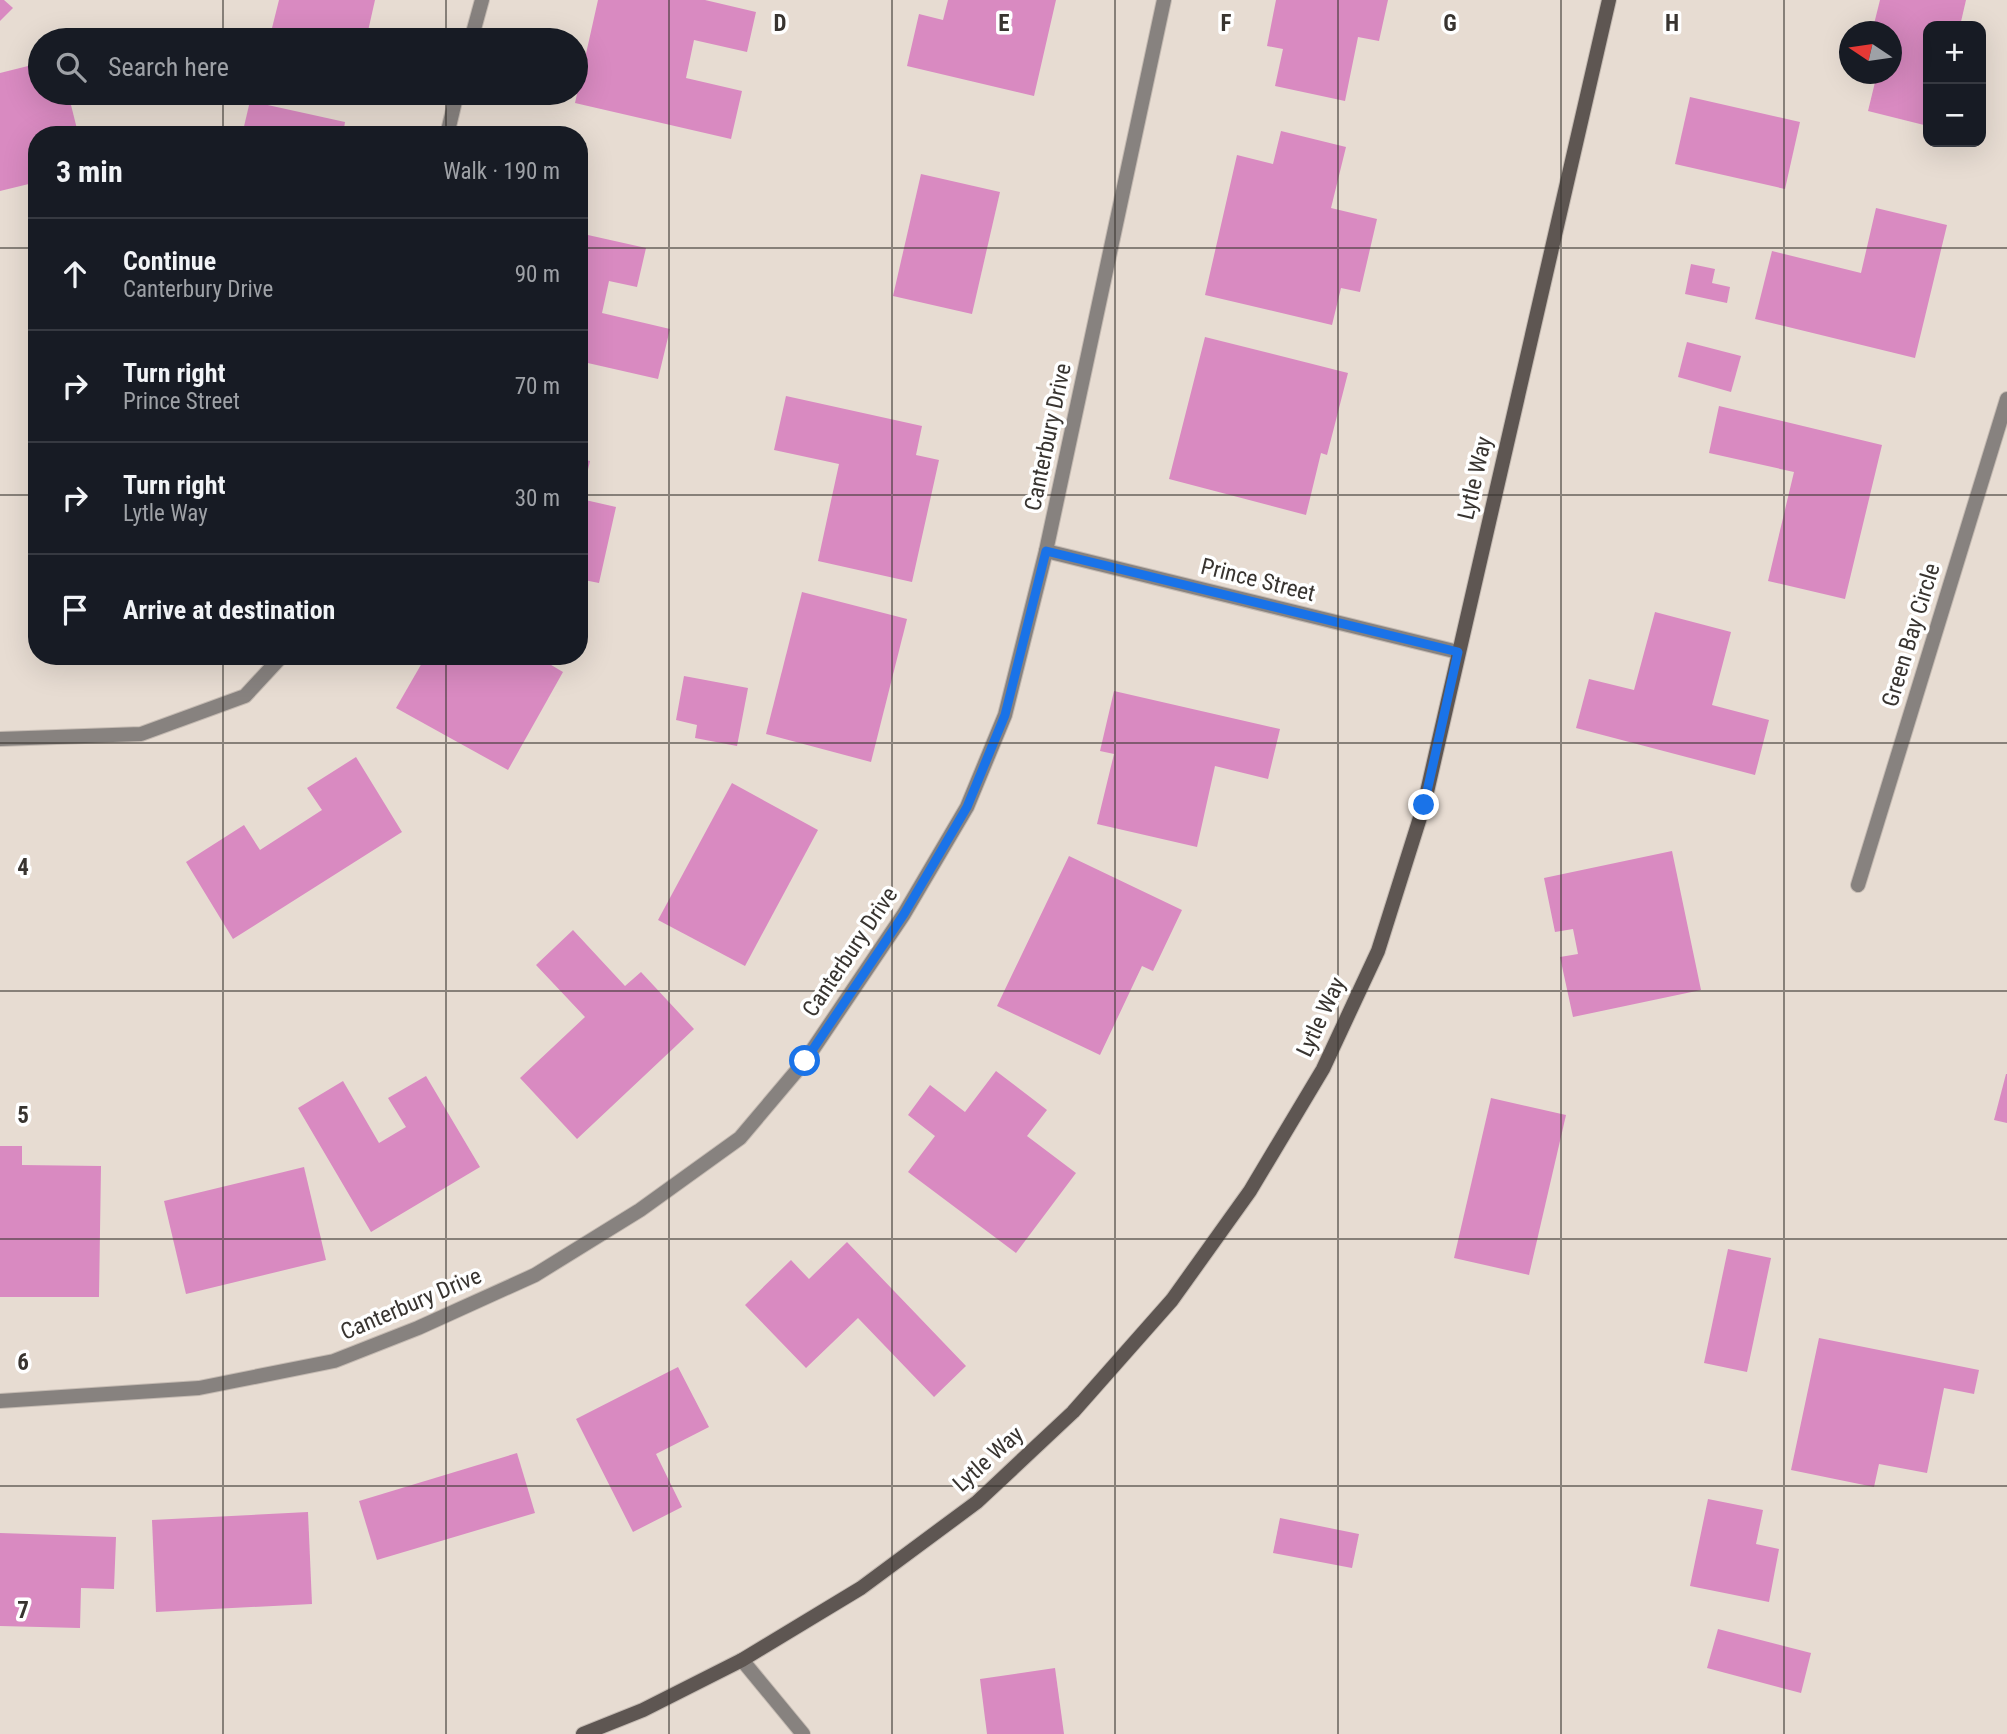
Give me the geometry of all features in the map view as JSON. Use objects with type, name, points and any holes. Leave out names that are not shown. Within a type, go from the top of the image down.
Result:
[{"type":"street","points":[[474,28],[482,0]]},
{"type":"street","name":"Canterbury Drive","points":[[0,1401],[199,1388],[334,1362],[418,1328],[535,1275],[640,1210],[740,1138],[805,1061],[904,914],[967,807],[1005,715],[1046,551],[1164,0]]},
{"type":"street","name":"Lytle Way","points":[[583,1734],[643,1710],[742,1660],[861,1588],[977,1502],[1073,1412],[1172,1300],[1250,1191],[1323,1069],[1378,951],[1424,805],[1609,0]]},
{"type":"street","points":[[449,126],[454,105]]},
{"type":"street","name":"Green Bay Circle","points":[[1858,885],[2007,399]]},
{"type":"street","name":"Prince Street","points":[[1046,551],[1458,652]]},
{"type":"street","points":[[0,739],[141,734],[245,696],[274,665]]},
{"type":"street","points":[[742,1660],[803,1734]]},
{"type":"building","points":[[0,0],[13,8],[0,21]]},
{"type":"building","points":[[279,0],[375,0],[369,28],[272,28]]},
{"type":"building","points":[[598,0],[705,0],[756,12],[747,52],[694,40],[686,78],[742,91],[731,139],[584,105],[588,105],[588,45]]},
{"type":"building","points":[[948,0],[1056,0],[1034,96],[907,66],[919,14],[943,20]]},
{"type":"building","points":[[1276,0],[1388,0],[1379,41],[1358,37],[1345,101],[1275,86],[1283,49],[1267,46]]},
{"type":"building","points":[[1880,0],[1966,0],[1961,21],[1923,21],[1923,125],[1868,111],[1875,84],[1902,84],[1902,21],[1875,21]]},
{"type":"building","points":[[28,66],[28,105],[71,105],[76,126],[28,126],[28,184],[0,191],[0,73]]},
{"type":"building","points":[[1690,97],[1800,122],[1785,189],[1675,164]]},
{"type":"building","points":[[249,105],[268,105],[345,122],[344,126],[244,126]]},
{"type":"building","points":[[1281,131],[1346,147],[1331,208],[1377,219],[1360,292],[1341,288],[1332,325],[1205,295],[1237,155],[1273,164]]},
{"type":"building","points":[[921,174],[1000,192],[972,314],[893,296]]},
{"type":"building","points":[[1876,208],[1947,225],[1915,358],[1755,319],[1772,251],[1861,273]]},
{"type":"building","points":[[588,235],[646,248],[637,287],[609,281],[602,313],[670,329],[658,379],[588,363]]},
{"type":"building","points":[[1691,264],[1715,269],[1712,283],[1730,287],[1727,303],[1685,294]]},
{"type":"building","points":[[1205,337],[1348,373],[1327,455],[1321,453],[1306,515],[1169,479]]},
{"type":"building","points":[[1687,342],[1741,356],[1731,392],[1678,377]]},
{"type":"building","points":[[786,396],[922,426],[916,455],[939,460],[912,582],[818,561],[839,464],[774,450]]},
{"type":"building","points":[[1719,406],[1882,445],[1845,599],[1768,581],[1794,472],[1709,453]]},
{"type":"building","points":[[588,501],[616,507],[599,583],[588,581]]},
{"type":"building","points":[[802,592],[907,619],[871,762],[766,734]]},
{"type":"building","points":[[1655,612],[1731,632],[1712,705],[1769,720],[1755,775],[1576,728],[1589,679],[1634,690]]},
{"type":"building","points":[[421,665],[551,665],[563,672],[508,770],[396,708]]},
{"type":"building","points":[[684,676],[748,688],[737,746],[695,738],[697,725],[676,720]]},
{"type":"building","points":[[1114,691],[1280,729],[1268,779],[1215,766],[1197,847],[1097,824],[1114,754],[1100,751]]},
{"type":"building","points":[[356,757],[402,832],[233,939],[186,862],[244,825],[260,850],[322,810],[307,788]]},
{"type":"building","points":[[732,783],[818,830],[745,966],[658,920]]},
{"type":"building","points":[[1672,851],[1701,990],[1573,1017],[1560,957],[1578,954],[1573,929],[1555,932],[1544,878]]},
{"type":"building","points":[[1069,856],[1182,910],[1153,971],[1142,966],[1100,1055],[997,1006]]},
{"type":"building","points":[[573,930],[625,986],[641,972],[694,1029],[577,1139],[520,1078],[585,1017],[536,965]]},
{"type":"building","points":[[996,1071],[1047,1110],[1027,1136],[1076,1173],[1016,1253],[908,1172],[935,1136],[908,1115],[930,1085],[965,1112]]},
{"type":"building","points":[[2007,1074],[2007,1123],[1994,1120]]},
{"type":"building","points":[[426,1076],[480,1167],[371,1232],[298,1108],[343,1081],[379,1143],[406,1127],[388,1098]]},
{"type":"building","points":[[1491,1098],[1566,1115],[1529,1275],[1454,1258]]},
{"type":"building","points":[[0,1146],[22,1146],[22,1165],[101,1166],[99,1297],[0,1297]]},
{"type":"building","points":[[304,1167],[326,1260],[186,1294],[164,1201]]},
{"type":"building","points":[[847,1242],[966,1366],[934,1397],[858,1318],[806,1368],[745,1305],[791,1260],[809,1279]]},
{"type":"building","points":[[1728,1249],[1771,1258],[1747,1372],[1704,1363]]},
{"type":"building","points":[[1819,1338],[1979,1370],[1974,1394],[1944,1388],[1927,1473],[1879,1464],[1874,1487],[1791,1470]]},
{"type":"building","points":[[678,1367],[709,1427],[656,1454],[682,1507],[633,1532],[576,1419]]},
{"type":"building","points":[[517,1453],[535,1513],[377,1560],[359,1501]]},
{"type":"building","points":[[1708,1499],[1763,1510],[1756,1544],[1779,1549],[1769,1602],[1690,1586]]},
{"type":"building","points":[[308,1512],[312,1604],[156,1612],[152,1520]]},
{"type":"building","points":[[1280,1518],[1359,1534],[1352,1568],[1273,1553]]},
{"type":"building","points":[[0,1533],[116,1537],[114,1589],[81,1588],[80,1628],[0,1626]]},
{"type":"building","points":[[1718,1629],[1811,1653],[1801,1693],[1707,1668]]},
{"type":"building","points":[[1055,1668],[1064,1734],[987,1734],[980,1679]]},
{"type":"route","points":[[805,1061],[904,914],[967,807],[1005,715],[1046,551],[1458,652],[1424,805]]}]
